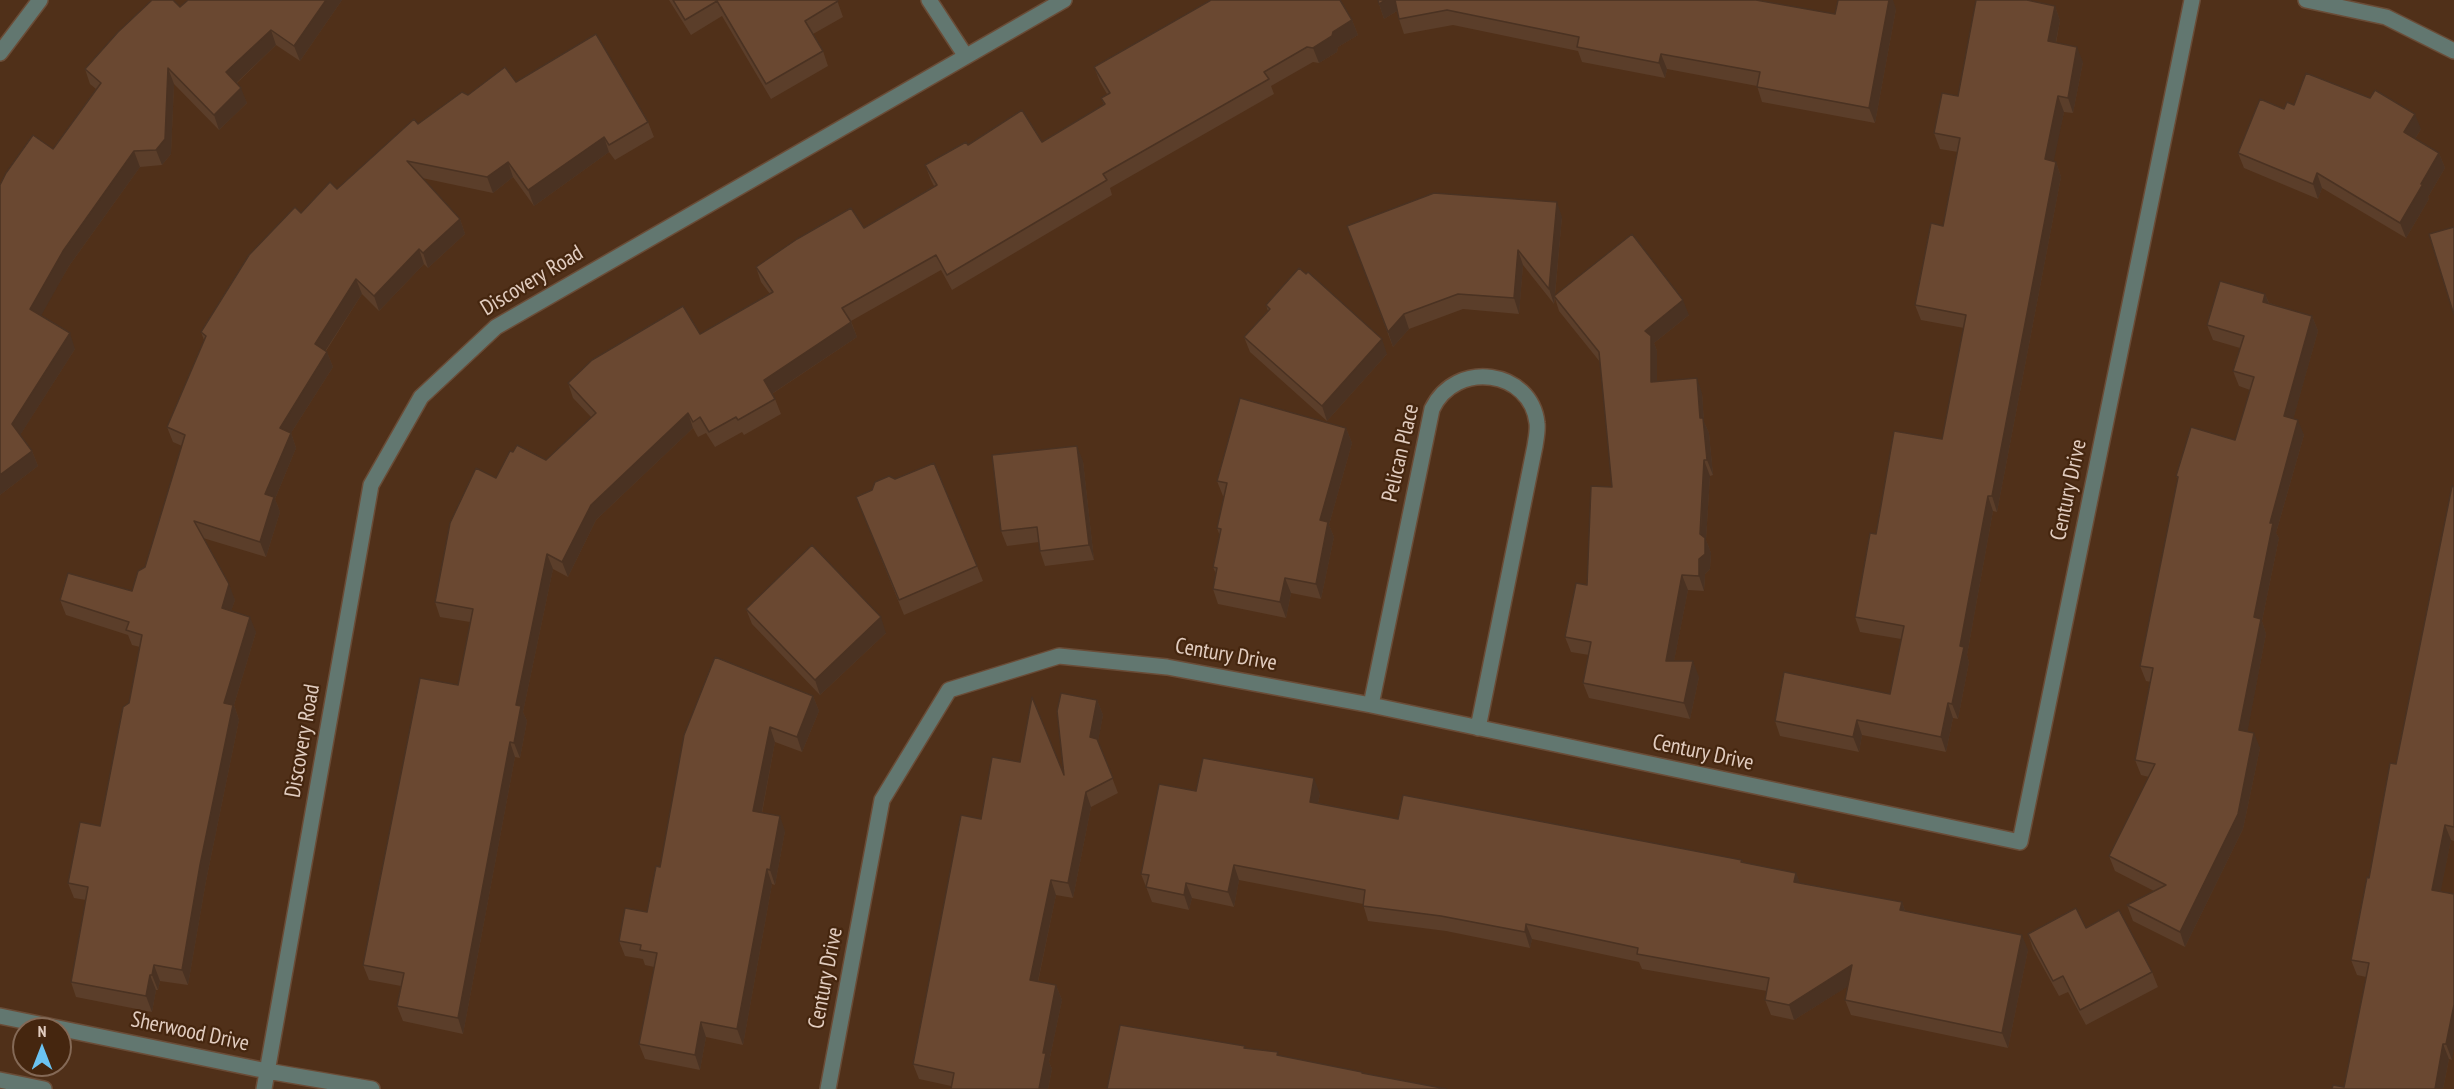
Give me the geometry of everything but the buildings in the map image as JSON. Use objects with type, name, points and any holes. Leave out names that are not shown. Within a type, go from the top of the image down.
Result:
[{"type":"street","points":[[0,53],[40,0]]},
{"type":"street","points":[[929,0],[966,55]]},
{"type":"street","name":"Discovery Road","points":[[264,1089],[371,486],[421,397],[496,327],[1064,0]]},
{"type":"street","name":"Century Drive","points":[[828,1089],[882,800],[949,690],[1059,656],[1167,667],[1371,705],[2020,842],[2192,0]]},
{"type":"street","points":[[2306,0],[2386,17],[2454,51]]},
{"type":"street","name":"Pelican Place","points":[[1371,705],[1432,409],[1439,395],[1457,381],[1475,376],[1496,378],[1517,388],[1531,403],[1538,424],[1478,728]]},
{"type":"street","name":"Sherwood Drive","points":[[0,1016],[267,1071],[372,1089]]},
{"type":"street","points":[[0,1080],[44,1089]]}]
